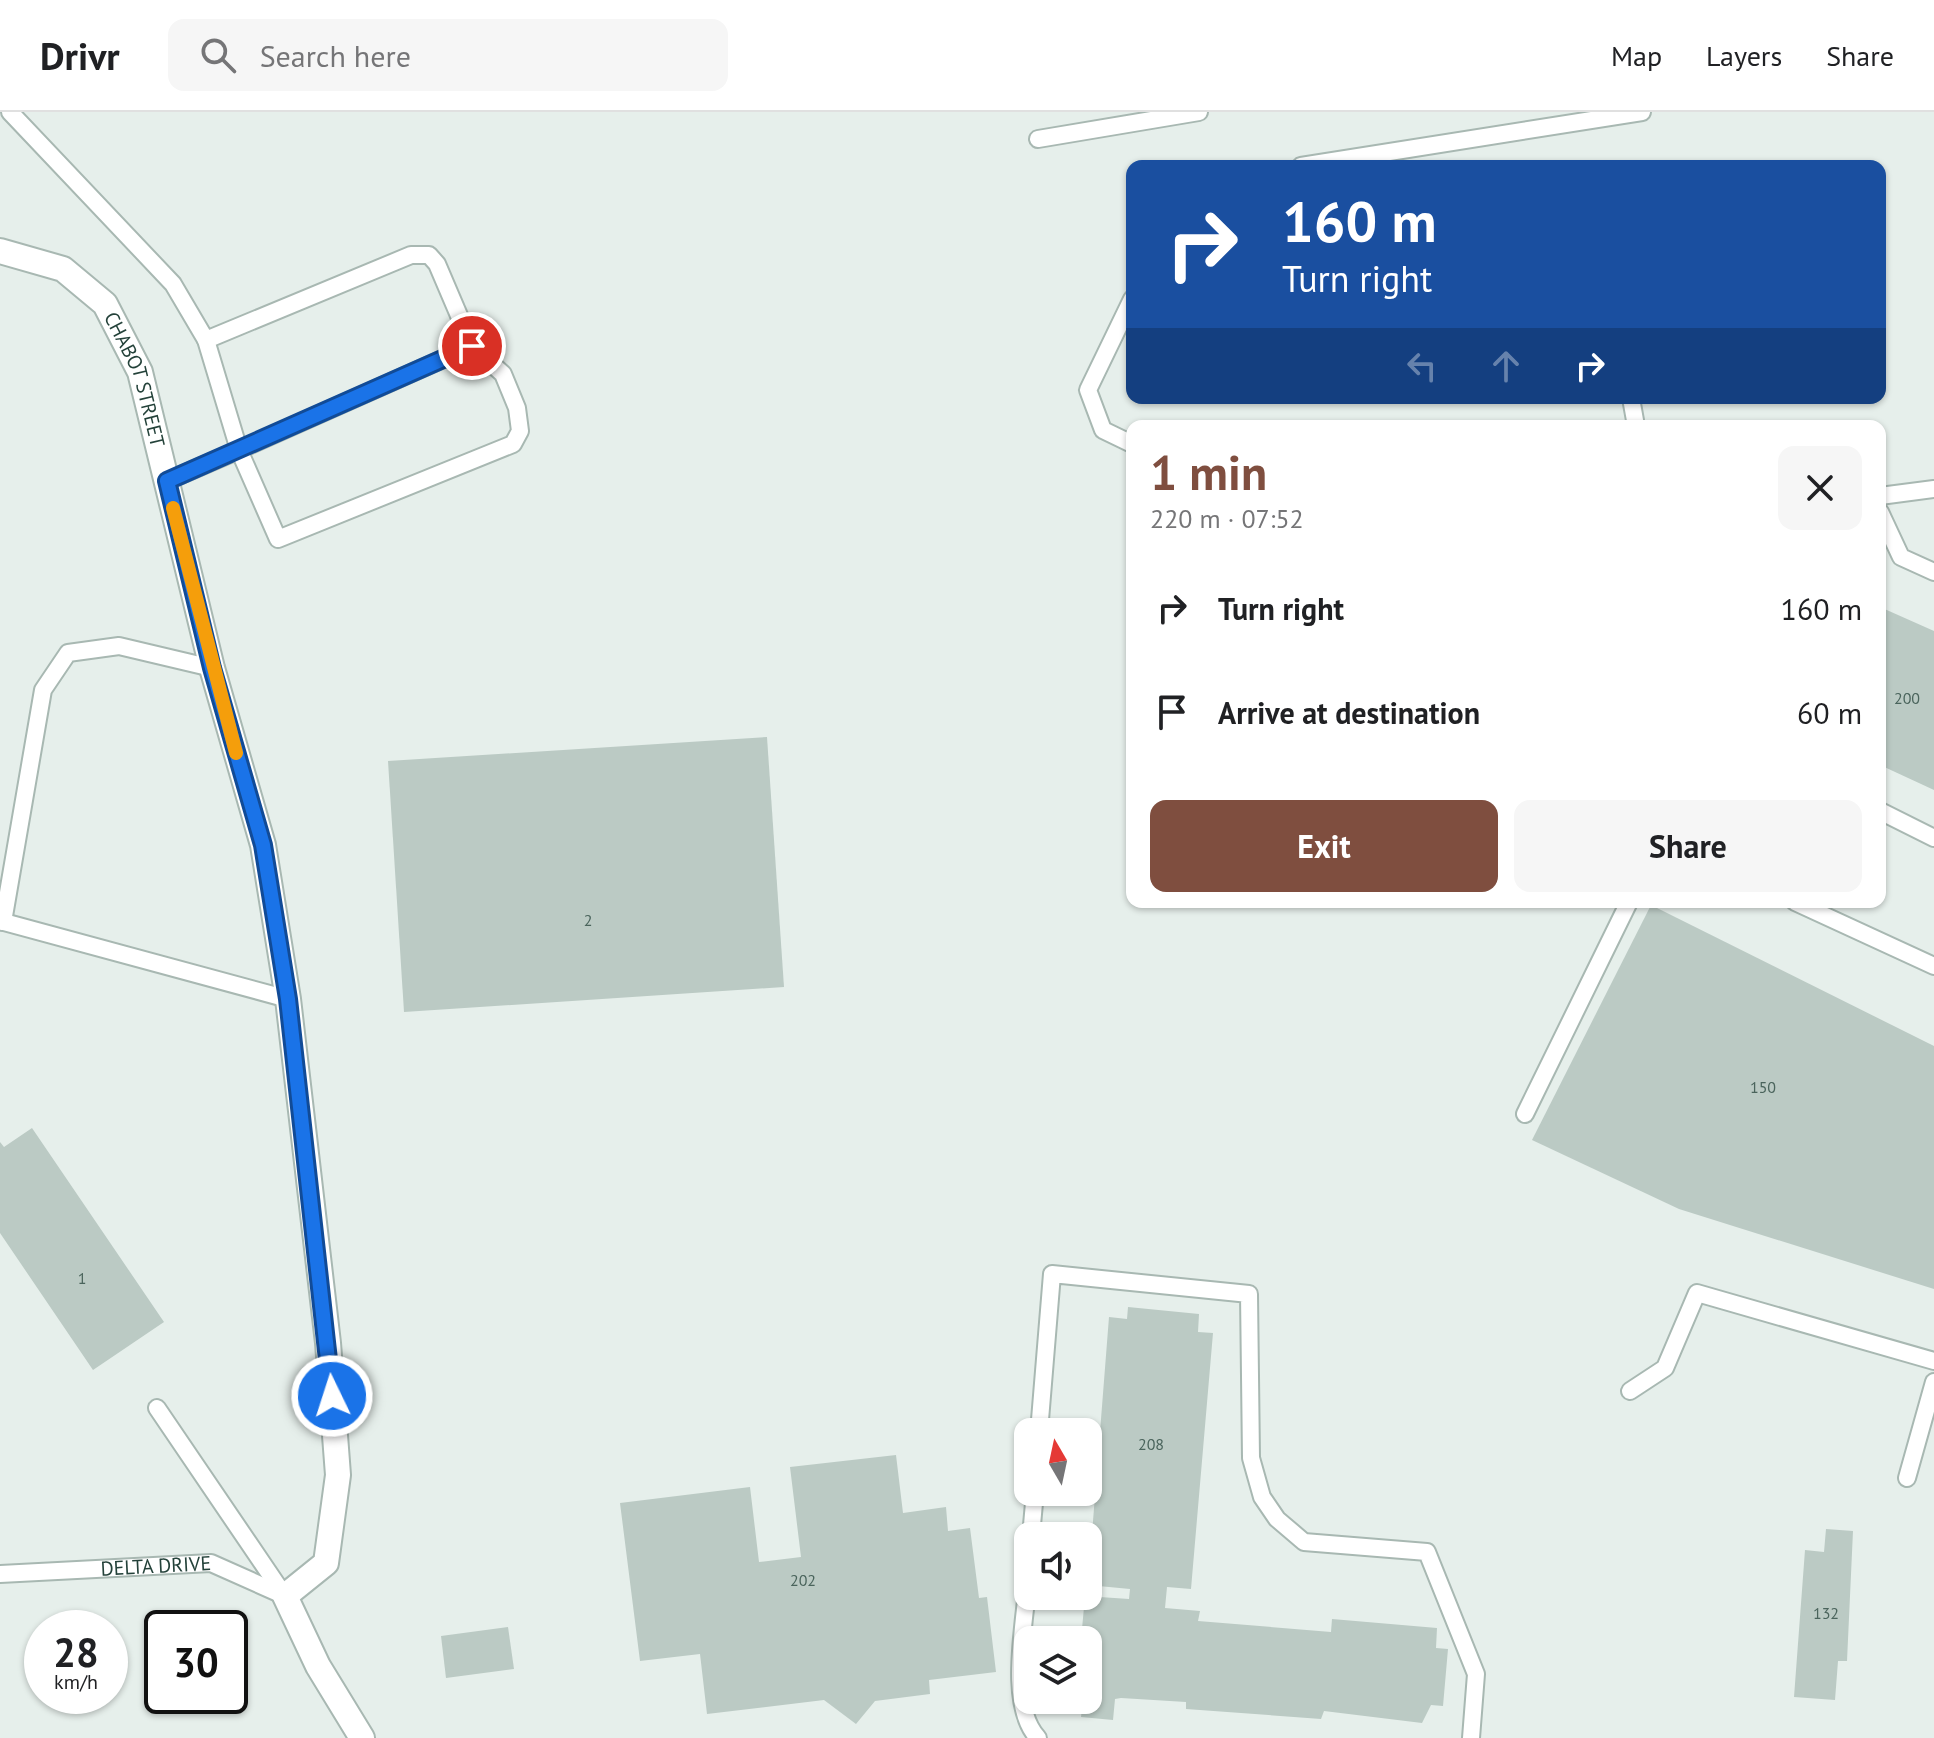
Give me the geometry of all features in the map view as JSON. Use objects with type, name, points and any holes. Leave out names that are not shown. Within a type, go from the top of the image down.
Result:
[{"type":"street","name":"CHABOT STREET","points":[[0,251],[63,269],[105,304],[140,372],[212,668],[263,845],[288,999],[328,1343],[338,1475],[326,1563],[285,1596]]},
{"type":"street","points":[[285,1596],[318,1666],[362,1738]]},
{"type":"lane","points":[[10,112],[173,284],[206,340],[239,450],[278,539],[513,444],[520,431],[503,374],[472,346],[437,264],[429,255],[411,255],[206,340]]},
{"type":"lane","points":[[1038,139],[1199,112]]},
{"type":"lane","points":[[1339,160],[1642,112]]},
{"type":"lane","points":[[1126,311],[1088,390],[1103,430],[1126,441]]},
{"type":"lane","points":[[167,481],[472,346]]},
{"type":"lane","points":[[1886,495],[1934,489]]},
{"type":"lane","points":[[1886,525],[1901,557],[1934,572]]},
{"type":"lane","points":[[212,668],[119,646],[68,653],[43,690],[2,921],[288,999]]},
{"type":"lane","points":[[1886,814],[1934,838]]},
{"type":"lane","points":[[1525,1114],[1626,908]]},
{"type":"lane","points":[[1808,908],[1934,966]]},
{"type":"lane","points":[[1040,1418],[1052,1274],[1249,1294],[1251,1458],[1262,1497],[1277,1519],[1304,1542],[1427,1552],[1476,1674],[1471,1738]]},
{"type":"lane","points":[[1630,1391],[1665,1368],[1697,1293],[1934,1361]]},
{"type":"lane","points":[[1907,1478],[1934,1382]]},
{"type":"lane","points":[[157,1408],[285,1596]]},
{"type":"lane","name":"DELTA DRIVE","points":[[0,1574],[211,1563],[285,1596]]},
{"type":"lane","points":[[1026,1610],[1020,1686],[1027,1726],[1038,1738]]},
{"type":"building","points":[[1886,610],[1934,631],[1934,790],[1886,768]]},
{"type":"building","points":[[767,737],[784,987],[404,1012],[388,761]]},
{"type":"building","points":[[1649,908],[1657,908],[1934,1046],[1934,1289],[1679,1209],[1532,1140]]},
{"type":"building","points":[[32,1128],[164,1322],[93,1370],[0,1233],[0,1142],[4,1147]]},
{"type":"building","points":[[1128,1307],[1199,1314],[1198,1332],[1213,1333],[1191,1589],[1167,1587],[1165,1608],[1200,1611],[1198,1621],[1331,1632],[1332,1619],[1437,1628],[1436,1648],[1448,1649],[1443,1706],[1431,1705],[1422,1723],[1324,1711],[1321,1719],[1186,1709],[1186,1702],[1121,1698],[1115,1699],[1113,1720],[1081,1717],[1081,1714],[1102,1714],[1102,1626],[1082,1626],[1084,1610],[1102,1610],[1102,1597],[1129,1599],[1130,1589],[1102,1586],[1102,1522],[1093,1522],[1094,1506],[1102,1506],[1101,1418],[1109,1317],[1127,1319]]},
{"type":"building","points":[[896,1455],[903,1513],[946,1507],[948,1531],[970,1528],[979,1598],[987,1597],[996,1672],[929,1680],[930,1694],[875,1701],[856,1724],[824,1700],[707,1714],[700,1654],[640,1661],[620,1503],[750,1487],[759,1562],[801,1557],[790,1467]]},
{"type":"building","points":[[1826,1529],[1853,1531],[1847,1661],[1838,1661],[1835,1700],[1794,1697],[1805,1550],[1824,1552]]},
{"type":"building","points":[[508,1627],[514,1669],[446,1678],[441,1636]]},
{"type":"slow traffic","points":[[173,508],[236,753]]},
{"type":"route","points":[[332,1396],[288,999],[263,845],[212,668],[167,481],[472,346]]}]
